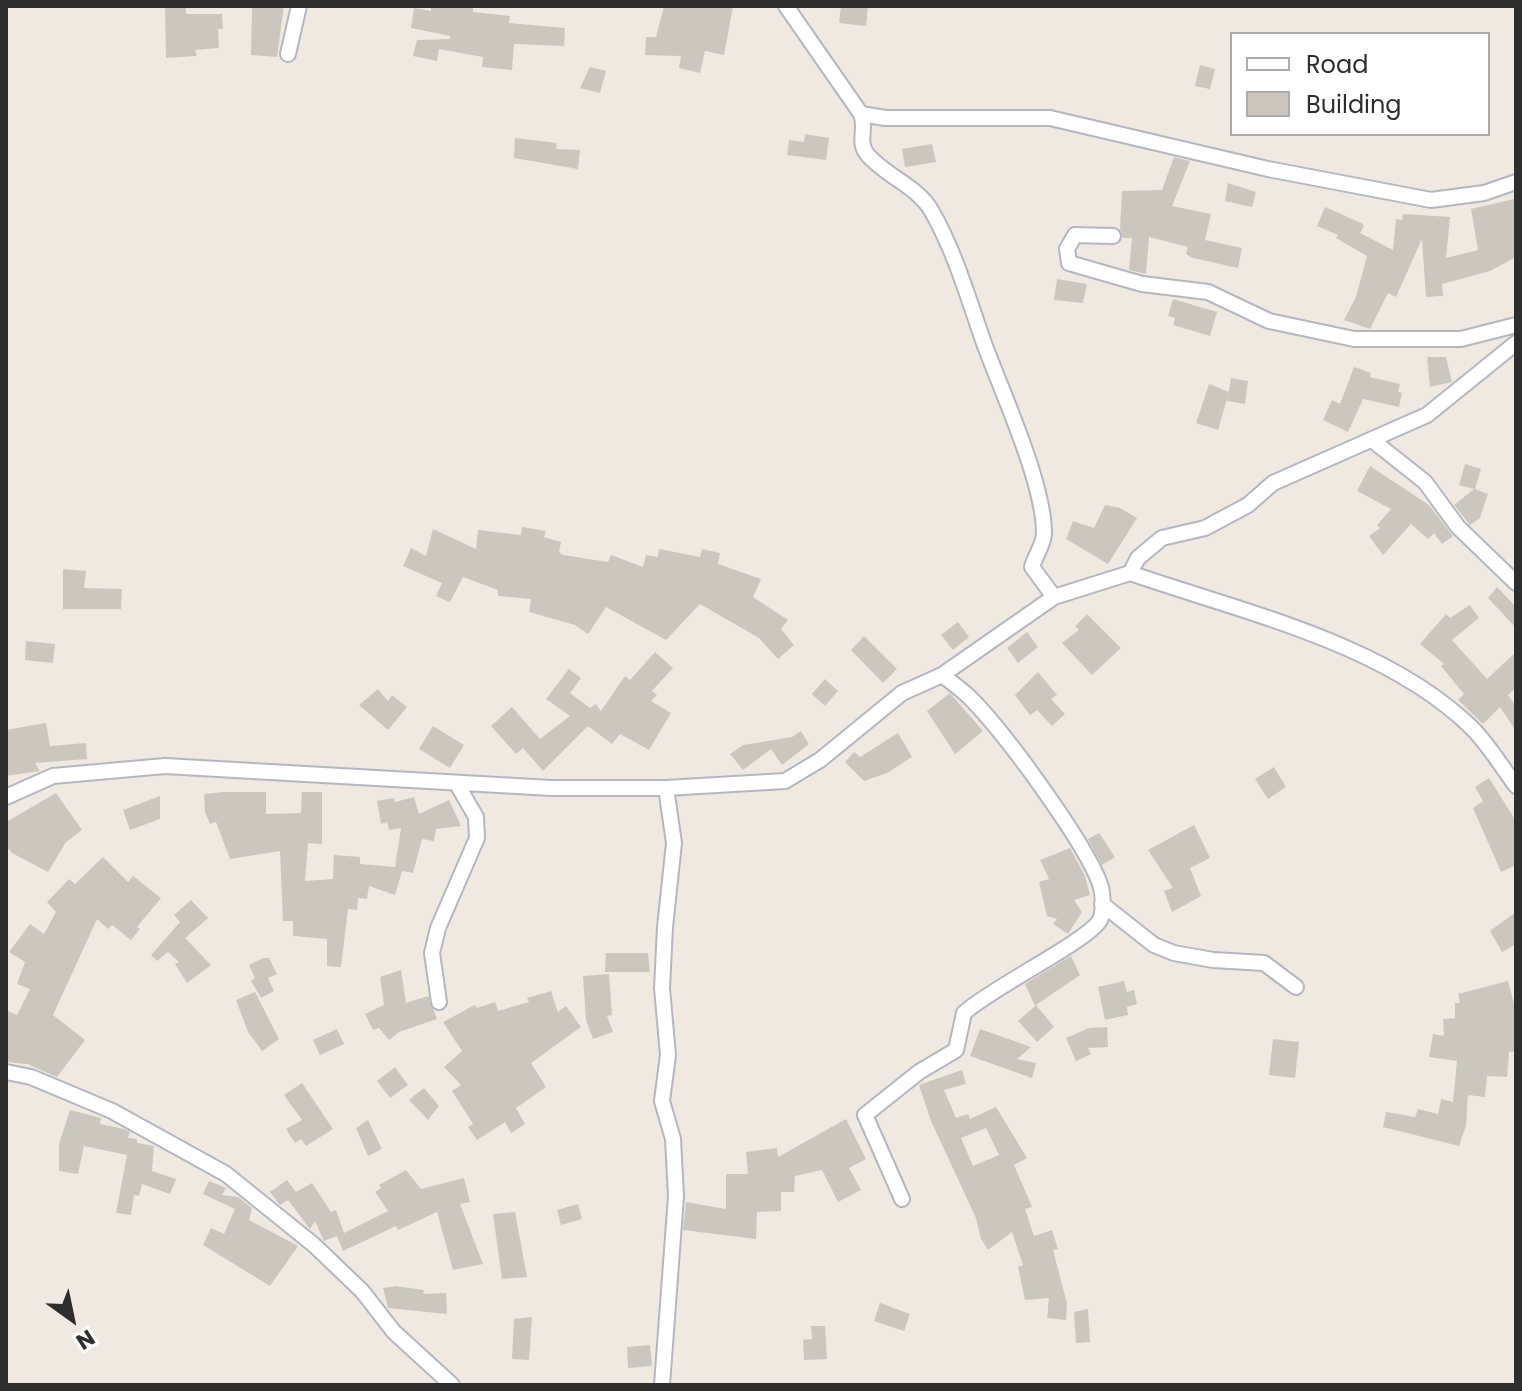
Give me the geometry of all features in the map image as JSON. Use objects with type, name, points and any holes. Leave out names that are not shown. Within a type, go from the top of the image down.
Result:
[{"type":"street","points":[[288,54],[299,6]]},
{"type":"street","points":[[786,6],[861,114],[866,124],[862,140],[864,150],[905,188],[917,193],[930,208],[951,252],[1035,487],[1045,532],[1032,567],[1054,597]]},
{"type":"street","points":[[861,114],[885,118],[1050,118],[1200,155],[1431,200],[1484,193],[1516,182]]},
{"type":"street","points":[[1113,236],[1075,235],[1067,249],[1069,263],[1142,284],[1208,292],[1269,321],[1354,339],[1461,339],[1516,325]]},
{"type":"street","points":[[1130,573],[1138,558],[1162,538],[1205,528],[1248,505],[1273,483],[1427,415],[1516,343]]},
{"type":"street","points":[[1372,440],[1425,482],[1458,527],[1516,583]]},
{"type":"street","points":[[6,797],[53,776],[165,766],[457,784],[666,788],[785,781],[820,760],[902,693],[942,675],[1054,597],[1130,573],[1326,640],[1405,676],[1473,729],[1516,786]]},
{"type":"street","points":[[902,1199],[865,1115],[919,1072],[956,1050],[964,1013],[1007,980],[1085,935],[1100,920],[1102,904],[1100,884],[1062,817],[967,695],[942,675]]},
{"type":"street","points":[[439,1002],[432,953],[438,928],[477,838],[476,817],[457,784]]},
{"type":"street","points":[[662,1385],[676,1196],[673,1139],[662,1101],[668,1055],[662,988],[664,942],[674,843],[666,788]]},
{"type":"street","points":[[1102,904],[1154,945],[1174,953],[1213,960],[1264,963],[1296,987]]},
{"type":"street","points":[[6,1072],[31,1077],[112,1111],[226,1174],[314,1245],[362,1291],[394,1332],[452,1385]]},
{"type":"building","points":[[165,6],[186,6],[186,14],[222,14],[223,29],[218,29],[219,48],[195,50],[197,56],[166,58]]},
{"type":"building","points":[[284,6],[277,57],[251,55],[252,8]]},
{"type":"building","points":[[473,6],[473,12],[510,16],[509,23],[565,28],[564,46],[514,44],[512,70],[482,67],[483,57],[439,49],[437,61],[413,56],[417,40],[450,39],[450,36],[411,28],[414,8],[431,11],[431,7]]},
{"type":"building","points":[[664,6],[733,6],[724,55],[705,51],[700,73],[679,68],[681,56],[645,55],[646,37],[656,37]]},
{"type":"building","points":[[841,6],[868,6],[866,26],[839,23]]},
{"type":"building","points":[[1200,65],[1215,69],[1210,89],[1195,86]]},
{"type":"building","points":[[590,67],[606,71],[600,93],[580,88]]},
{"type":"building","points":[[805,134],[829,138],[826,160],[787,155],[789,140],[804,142]]},
{"type":"building","points":[[515,138],[557,143],[556,149],[580,150],[578,169],[514,158]]},
{"type":"building","points":[[932,144],[936,162],[905,167],[902,149]]},
{"type":"building","points":[[1174,157],[1190,161],[1172,206],[1211,214],[1205,240],[1242,248],[1238,268],[1193,258],[1186,254],[1188,247],[1149,237],[1146,274],[1129,270],[1132,238],[1123,238],[1120,229],[1122,191],[1162,190]]},
{"type":"building","points":[[1228,183],[1256,192],[1252,207],[1225,201]]},
{"type":"building","points":[[1514,199],[1516,257],[1490,271],[1442,284],[1443,296],[1426,297],[1422,239],[1396,297],[1388,293],[1370,329],[1344,320],[1356,297],[1367,256],[1336,238],[1338,235],[1317,226],[1325,207],[1361,223],[1364,226],[1360,233],[1393,250],[1396,219],[1402,220],[1403,214],[1450,217],[1446,258],[1478,250],[1471,209]]},
{"type":"building","points":[[1057,279],[1087,284],[1083,303],[1054,300]]},
{"type":"building","points":[[1173,299],[1217,312],[1210,336],[1173,325],[1175,318],[1168,316]]},
{"type":"building","points":[[1427,357],[1446,357],[1452,382],[1430,387]]},
{"type":"building","points":[[1354,367],[1371,373],[1370,377],[1400,384],[1398,392],[1402,393],[1399,407],[1363,399],[1348,432],[1323,420],[1332,400],[1340,404]]},
{"type":"building","points":[[1231,378],[1248,381],[1245,404],[1227,401]]},
{"type":"building","points":[[1209,384],[1229,392],[1218,430],[1196,423]]},
{"type":"building","points":[[1465,464],[1481,469],[1475,489],[1488,494],[1480,518],[1470,525],[1454,505],[1474,489],[1459,485]]},
{"type":"building","points":[[1370,466],[1429,505],[1453,536],[1442,544],[1434,533],[1428,539],[1411,524],[1383,555],[1369,536],[1380,528],[1377,525],[1391,509],[1357,491]]},
{"type":"building","points":[[1105,505],[1120,508],[1137,518],[1108,564],[1066,539],[1073,521],[1094,528]]},
{"type":"building","points":[[522,527],[546,531],[544,537],[561,542],[559,552],[563,555],[608,562],[611,555],[643,567],[646,555],[658,557],[659,549],[700,557],[702,549],[720,553],[718,564],[761,579],[753,597],[788,620],[781,629],[794,645],[778,659],[759,638],[700,604],[666,640],[606,607],[588,634],[575,625],[529,612],[531,599],[498,596],[498,590],[463,577],[450,602],[436,596],[442,583],[403,566],[411,548],[426,556],[433,529],[476,549],[478,530],[521,535]]},
{"type":"building","points":[[63,569],[86,571],[84,588],[122,589],[121,609],[63,609]]},
{"type":"building","points":[[1497,587],[1516,607],[1516,628],[1488,598]]},
{"type":"building","points":[[1470,605],[1479,618],[1452,640],[1487,679],[1516,652],[1516,688],[1508,695],[1516,706],[1516,731],[1500,707],[1483,724],[1458,700],[1464,694],[1441,666],[1444,664],[1420,644],[1446,614],[1450,618]]},
{"type":"building","points":[[1087,614],[1121,648],[1092,675],[1062,643],[1079,630],[1075,626]]},
{"type":"building","points":[[958,622],[969,637],[953,650],[941,635]]},
{"type":"building","points":[[1027,632],[1038,647],[1018,663],[1007,648]]},
{"type":"building","points":[[864,636],[897,669],[883,683],[851,650]]},
{"type":"building","points":[[26,641],[55,644],[53,663],[25,660]]},
{"type":"building","points":[[655,652],[673,668],[652,691],[657,695],[651,701],[671,713],[649,750],[620,734],[612,744],[588,726],[543,771],[523,748],[516,754],[491,726],[512,707],[540,739],[570,716],[546,699],[569,669],[581,678],[570,693],[590,708],[596,704],[601,711],[625,676],[630,680]]},
{"type":"building","points":[[1038,672],[1057,695],[1051,699],[1065,714],[1052,726],[1037,710],[1030,715],[1015,695]]},
{"type":"building","points":[[825,679],[838,691],[825,706],[812,694]]},
{"type":"building","points":[[378,689],[388,701],[392,695],[407,707],[388,730],[359,705]]},
{"type":"building","points":[[950,693],[983,731],[955,754],[927,711]]},
{"type":"building","points":[[46,723],[50,746],[86,743],[87,759],[35,763],[40,771],[6,776],[6,730]]},
{"type":"building","points":[[433,726],[464,745],[450,768],[419,749]]},
{"type":"building","points":[[801,731],[809,744],[782,765],[771,749],[743,770],[730,754],[743,745],[792,737]]},
{"type":"building","points":[[898,733],[912,757],[887,773],[864,781],[845,762],[854,752],[860,757]]},
{"type":"building","points":[[1274,767],[1286,787],[1268,799],[1255,779]]},
{"type":"building","points":[[1489,778],[1516,821],[1516,865],[1501,872],[1473,808],[1483,801],[1475,787]]},
{"type":"building","points":[[266,792],[266,814],[301,813],[302,792],[322,792],[322,844],[308,843],[305,881],[333,879],[334,855],[360,857],[360,864],[395,867],[401,828],[389,830],[387,822],[381,824],[377,801],[394,798],[395,802],[414,797],[419,814],[449,800],[461,826],[436,829],[434,841],[422,839],[413,873],[402,871],[395,895],[369,886],[367,899],[358,898],[357,910],[348,909],[341,967],[327,966],[327,939],[293,936],[293,921],[283,921],[280,851],[230,859],[216,822],[210,824],[205,812],[204,794]]},
{"type":"building","points":[[56,793],[82,830],[66,842],[48,872],[12,853],[6,846],[6,822]]},
{"type":"building","points":[[160,796],[160,819],[130,830],[123,810]]},
{"type":"building","points":[[1194,825],[1210,858],[1190,868],[1201,896],[1172,912],[1164,891],[1173,888],[1148,850]]},
{"type":"building","points":[[1099,833],[1115,857],[1102,865],[1088,839]]},
{"type":"building","points":[[1070,848],[1085,876],[1090,895],[1074,900],[1082,912],[1068,934],[1053,924],[1057,919],[1047,916],[1039,882],[1049,879],[1040,860]]},
{"type":"building","points":[[103,857],[128,882],[133,876],[161,898],[137,927],[140,929],[131,940],[112,925],[108,929],[97,919],[53,1015],[85,1040],[57,1077],[27,1064],[6,1062],[6,1010],[17,1015],[30,989],[17,984],[25,962],[9,952],[30,924],[44,934],[56,912],[47,902],[69,879],[75,884]]},
{"type":"building","points":[[191,900],[208,918],[185,938],[211,965],[187,983],[175,964],[179,962],[168,952],[157,961],[151,955],[180,922],[174,915]]},
{"type":"building","points":[[1516,912],[1516,944],[1502,952],[1490,931]]},
{"type":"building","points":[[606,953],[648,953],[650,972],[605,972]]},
{"type":"building","points":[[1071,956],[1080,975],[1036,1005],[1054,1027],[1037,1042],[1018,1021],[1035,1006],[1025,984]]},
{"type":"building","points":[[269,958],[277,974],[268,978],[274,991],[261,998],[251,981],[255,978],[249,965]]},
{"type":"building","points":[[401,970],[406,1003],[428,996],[437,1019],[399,1032],[389,1040],[379,1028],[373,1030],[365,1014],[384,1005],[380,977]]},
{"type":"building","points":[[609,974],[612,1015],[607,1016],[613,1032],[593,1039],[586,1020],[583,976]]},
{"type":"building","points":[[1124,981],[1127,992],[1134,990],[1137,1004],[1127,1007],[1128,1015],[1105,1020],[1098,987]]},
{"type":"building","points":[[1508,981],[1516,1011],[1516,1051],[1509,1052],[1507,1077],[1487,1076],[1485,1097],[1468,1095],[1466,1125],[1459,1146],[1383,1127],[1386,1112],[1415,1117],[1418,1109],[1438,1114],[1441,1099],[1453,1102],[1457,1061],[1429,1057],[1433,1034],[1444,1036],[1443,1019],[1455,1018],[1455,1003],[1460,1003],[1458,994]]},
{"type":"building","points":[[551,991],[558,1012],[566,1006],[581,1027],[531,1063],[546,1087],[516,1108],[525,1124],[511,1133],[505,1122],[477,1140],[468,1127],[473,1124],[452,1091],[461,1085],[444,1067],[462,1051],[443,1022],[475,1005],[477,1008],[495,1002],[498,1011],[529,1002],[527,998]]},
{"type":"building","points":[[255,992],[279,1039],[262,1051],[248,1032],[236,1000]]},
{"type":"building","points":[[1107,1027],[1108,1047],[1088,1048],[1091,1054],[1076,1061],[1066,1038],[1089,1028]]},
{"type":"building","points":[[337,1029],[344,1044],[320,1055],[313,1040]]},
{"type":"building","points":[[980,1029],[1031,1047],[1017,1059],[1036,1063],[1032,1078],[970,1056]]},
{"type":"building","points":[[1273,1039],[1299,1042],[1295,1078],[1269,1075]]},
{"type":"building","points":[[395,1067],[408,1085],[390,1098],[377,1081]]},
{"type":"building","points":[[962,1070],[966,1084],[944,1090],[956,1118],[968,1114],[970,1119],[996,1107],[1027,1158],[1014,1165],[1032,1207],[1025,1209],[1034,1236],[1052,1230],[1058,1249],[1053,1250],[1067,1304],[1066,1320],[1047,1318],[1049,1298],[1025,1300],[1018,1267],[1023,1265],[1012,1232],[988,1250],[981,1239],[976,1218],[931,1121],[919,1085]],"holes":[[[986,1128],[999,1155],[973,1166],[961,1138]]]},
{"type":"building","points":[[302,1083],[333,1129],[306,1146],[301,1139],[295,1143],[286,1129],[302,1120],[284,1095]]},
{"type":"building","points":[[424,1088],[439,1106],[428,1120],[409,1100]]},
{"type":"building","points":[[70,1110],[101,1118],[100,1124],[124,1129],[130,1132],[128,1138],[154,1146],[152,1171],[176,1179],[170,1194],[142,1184],[139,1196],[134,1195],[131,1215],[116,1213],[127,1155],[84,1146],[78,1174],[59,1171],[59,1144]]},
{"type":"building","points":[[846,1119],[866,1159],[849,1168],[861,1190],[838,1202],[822,1170],[795,1176],[794,1192],[781,1192],[781,1211],[757,1212],[756,1239],[683,1230],[686,1202],[726,1209],[726,1174],[748,1174],[746,1152],[777,1148],[778,1157]]},
{"type":"building","points":[[368,1120],[382,1149],[368,1156],[356,1128]]},
{"type":"building","points":[[406,1170],[421,1189],[464,1178],[470,1202],[460,1204],[483,1264],[453,1270],[437,1212],[398,1230],[396,1226],[343,1251],[337,1236],[324,1241],[315,1221],[310,1229],[288,1200],[280,1205],[270,1192],[287,1180],[296,1192],[312,1183],[331,1212],[336,1210],[344,1233],[388,1211],[375,1192],[381,1188],[379,1185]]},
{"type":"building","points":[[209,1181],[226,1188],[222,1195],[238,1197],[252,1208],[249,1220],[298,1246],[270,1286],[203,1245],[211,1228],[224,1234],[235,1209],[203,1194]]},
{"type":"building","points":[[578,1204],[582,1219],[561,1225],[557,1210]]},
{"type":"building","points":[[515,1212],[527,1277],[502,1279],[493,1214]]},
{"type":"building","points":[[396,1286],[424,1290],[423,1294],[446,1293],[447,1314],[388,1308],[383,1288]]},
{"type":"building","points":[[880,1303],[910,1314],[904,1331],[874,1321]]},
{"type":"building","points":[[1088,1309],[1090,1342],[1076,1343],[1074,1312]]},
{"type":"building","points":[[532,1317],[529,1360],[512,1359],[514,1319]]},
{"type":"building","points":[[811,1326],[825,1326],[827,1359],[804,1360],[803,1340],[812,1339]]},
{"type":"building","points":[[650,1345],[652,1366],[628,1368],[627,1347]]}]
